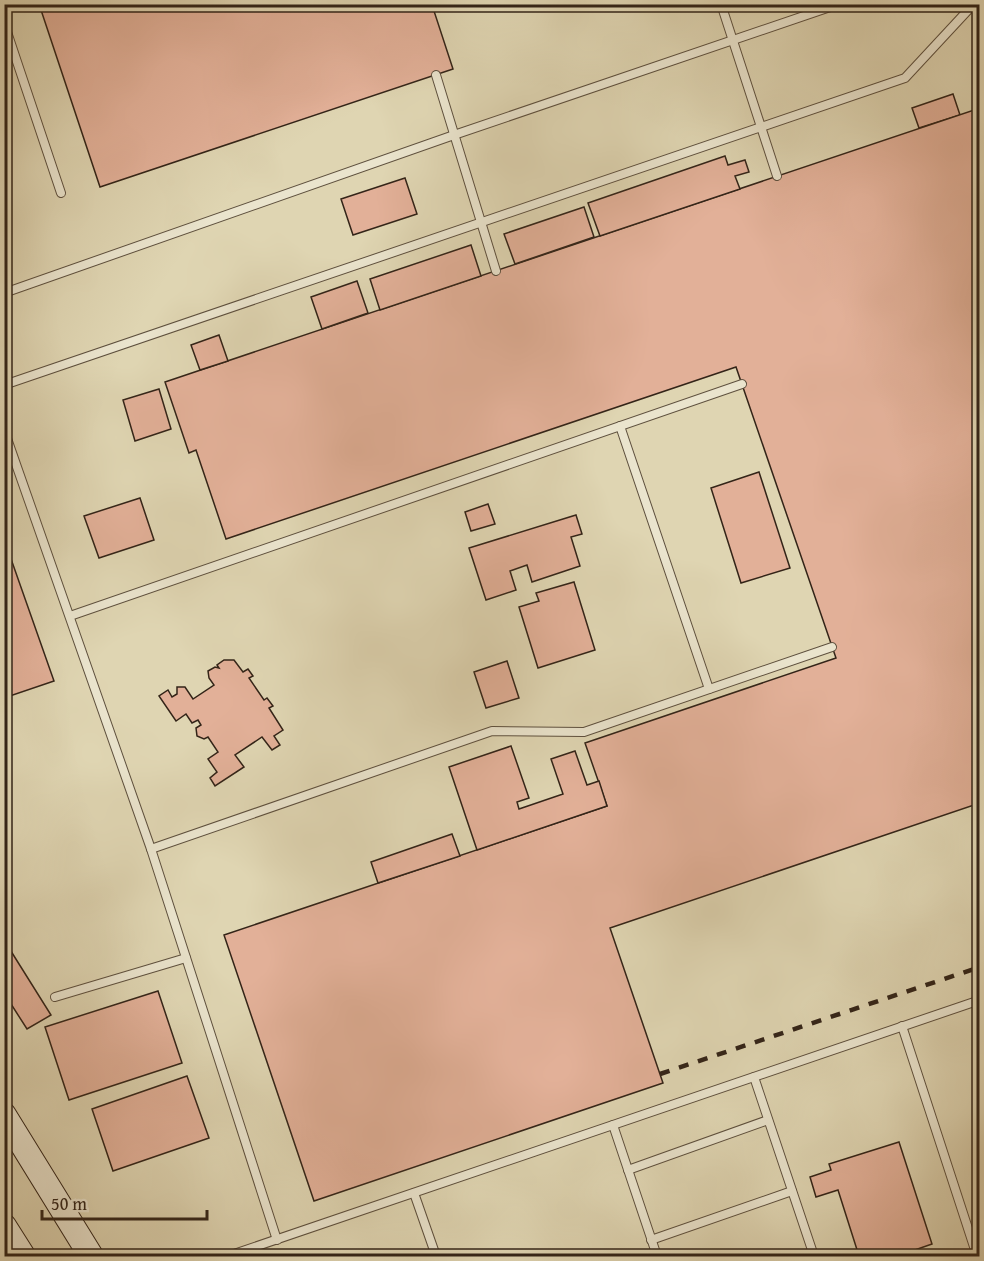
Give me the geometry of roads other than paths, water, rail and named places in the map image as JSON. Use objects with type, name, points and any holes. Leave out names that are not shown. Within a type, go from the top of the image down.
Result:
[{"type":"street","points":[[4,1115],[91,1257]]},
{"type":"street","points":[[4,1226],[23,1257]]},
{"type":"lane","points":[[721,4],[777,176]]},
{"type":"lane","points":[[4,293],[454,135],[839,4]]},
{"type":"lane","points":[[950,4],[974,6]]},
{"type":"lane","points":[[4,385],[905,78],[974,6]]},
{"type":"lane","points":[[4,23],[61,193]]},
{"type":"lane","points":[[436,75],[496,271]]},
{"type":"lane","points":[[70,616],[742,384]]},
{"type":"lane","points":[[620,426],[709,689]]},
{"type":"lane","points":[[4,430],[151,849],[277,1240]]},
{"type":"lane","points":[[151,849],[492,731],[584,732],[832,647]]},
{"type":"lane","points":[[55,997],[186,958]]},
{"type":"lane","points":[[228,1257],[980,1000]]},
{"type":"lane","points":[[902,1026],[977,1257]]},
{"type":"lane","points":[[754,1077],[814,1257]]},
{"type":"lane","points":[[628,1170],[768,1120]]},
{"type":"lane","points":[[613,1125],[657,1257]]},
{"type":"lane","points":[[651,1240],[792,1191]]},
{"type":"lane","points":[[414,1193],[436,1257]]},
{"type":"railway","points":[[660,1074],[980,967]]}]
